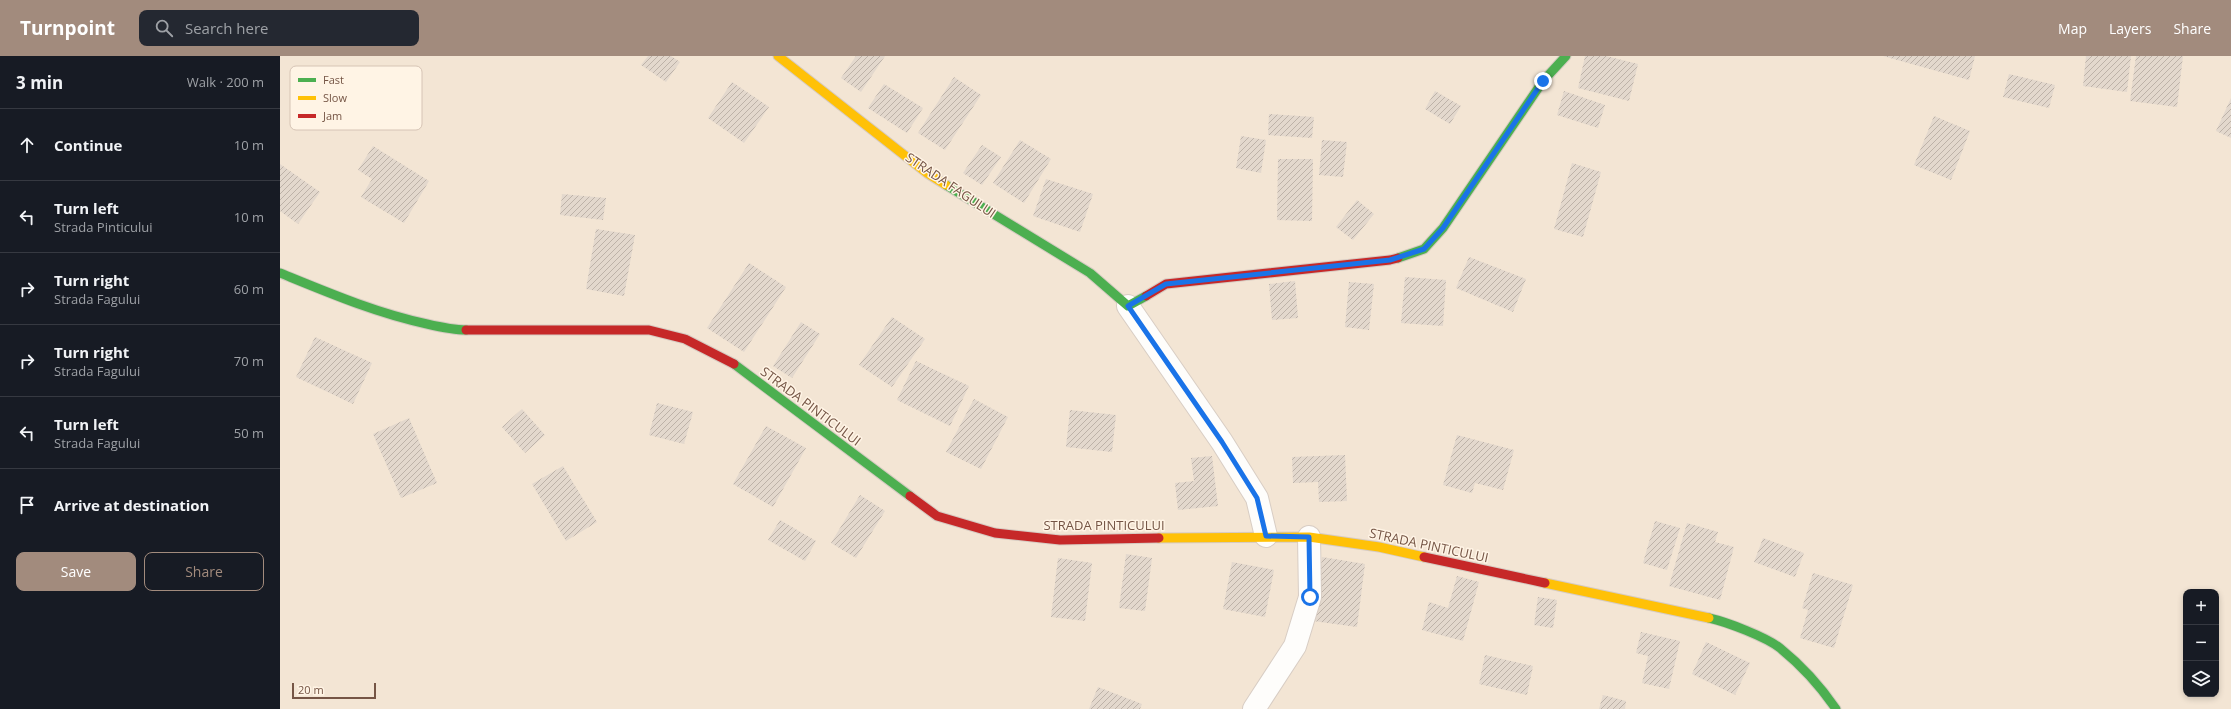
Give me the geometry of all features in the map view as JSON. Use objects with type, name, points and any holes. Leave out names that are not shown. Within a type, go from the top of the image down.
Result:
[{"type":"main road","name":"STRADA FAGULUI","points":[[778,56],[927,173],[1090,273],[1128,306]]},
{"type":"main road","points":[[1128,306],[1166,284],[1390,260],[1424,249],[1443,228],[1543,81],[1566,56]]},
{"type":"main road","name":"STRADA PINTICULUI","points":[[280,273],[369,309],[408,320],[457,330],[649,330],[685,339],[737,366],[937,516],[995,533],[1060,540],[1266,536],[1309,537],[1379,547],[1727,622],[1779,647],[1824,692],[1836,709]]},
{"type":"street","name":"STRADA FAGULUI","points":[[1128,306],[1222,442],[1257,498],[1266,536]]},
{"type":"street","points":[[1254,709],[1294,646],[1310,597],[1309,537]]},
{"type":"shaded area","points":[[280,56],[2231,56],[2231,709],[280,709]]},
{"type":"building","points":[[648,56],[671,56],[680,62],[666,82],[641,65]]},
{"type":"building","points":[[856,56],[885,56],[861,92],[841,78]]},
{"type":"building","points":[[1585,56],[1606,56],[1638,64],[1629,101],[1578,88]]},
{"type":"building","points":[[1883,56],[1975,56],[1969,80]]},
{"type":"building","points":[[2086,56],[2131,56],[2127,92],[2083,86]]},
{"type":"building","points":[[2136,56],[2183,56],[2177,107],[2130,101]]},
{"type":"building","points":[[2009,74],[2055,85],[2049,108],[2003,97]]},
{"type":"building","points":[[954,77],[981,95],[945,150],[918,133]]},
{"type":"building","points":[[732,82],[769,107],[744,143],[708,118]]},
{"type":"building","points":[[884,84],[923,108],[907,133],[868,108]]},
{"type":"building","points":[[1435,91],[1461,106],[1450,124],[1425,109]]},
{"type":"building","points":[[1564,91],[1605,105],[1598,128],[1557,115]]},
{"type":"building","points":[[2231,98],[2231,138],[2216,131]]},
{"type":"building","points":[[1269,114],[1314,117],[1312,138],[1268,135]]},
{"type":"building","points":[[1934,116],[1970,131],[1951,180],[1914,165]]},
{"type":"building","points":[[1241,136],[1266,140],[1261,173],[1236,168]]},
{"type":"building","points":[[1020,140],[1051,159],[1024,203],[993,183]]},
{"type":"building","points":[[1322,140],[1347,142],[1343,177],[1319,175]]},
{"type":"building","points":[[982,145],[1001,157],[982,185],[963,173]]},
{"type":"building","points":[[373,146],[429,181],[404,223],[361,197],[372,179],[358,170]]},
{"type":"building","points":[[1278,159],[1313,159],[1312,221],[1277,220]]},
{"type":"building","points":[[1572,163],[1601,172],[1583,237],[1554,229]]},
{"type":"building","points":[[280,164],[320,192],[298,224],[280,211]]},
{"type":"building","points":[[1046,179],[1093,194],[1080,232],[1033,216]]},
{"type":"building","points":[[562,194],[606,198],[603,220],[560,215]]},
{"type":"building","points":[[1357,200],[1374,214],[1353,240],[1336,227]]},
{"type":"building","points":[[596,229],[635,235],[624,296],[586,289]]},
{"type":"building","points":[[1469,257],[1526,279],[1513,312],[1456,288]]},
{"type":"building","points":[[749,263],[786,287],[744,352],[707,328]]},
{"type":"building","points":[[1405,277],[1446,280],[1443,326],[1401,323]]},
{"type":"building","points":[[1295,281],[1298,318],[1272,320],[1269,284]]},
{"type":"building","points":[[1349,282],[1374,284],[1369,330],[1345,327]]},
{"type":"building","points":[[892,317],[925,339],[892,387],[859,365]]},
{"type":"building","points":[[801,322],[820,334],[792,378],[773,366]]},
{"type":"building","points":[[315,337],[372,363],[353,404],[296,377]]},
{"type":"building","points":[[916,361],[969,386],[950,426],[897,400]]},
{"type":"building","points":[[974,399],[1008,417],[981,469],[946,452]]},
{"type":"building","points":[[657,403],[693,412],[684,444],[649,435]]},
{"type":"building","points":[[522,409],[545,435],[525,453],[502,427]]},
{"type":"building","points":[[1070,410],[1116,415],[1112,452],[1066,447]]},
{"type":"building","points":[[409,418],[437,483],[401,498],[373,434]]},
{"type":"building","points":[[766,426],[806,448],[773,507],[733,484]]},
{"type":"building","points":[[1457,435],[1514,450],[1503,490],[1475,483],[1472,493],[1443,485]]},
{"type":"building","points":[[1345,455],[1347,501],[1319,502],[1318,482],[1293,483],[1292,457]]},
{"type":"building","points":[[1212,456],[1218,506],[1178,510],[1175,483],[1194,481],[1191,458]]},
{"type":"building","points":[[563,466],[597,522],[566,541],[532,484]]},
{"type":"building","points":[[860,495],[885,511],[856,558],[831,543]]},
{"type":"building","points":[[780,520],[816,541],[805,561],[768,540]]},
{"type":"building","points":[[1655,521],[1680,528],[1667,570],[1643,563]]},
{"type":"building","points":[[1687,523],[1718,532],[1715,542],[1734,547],[1720,600],[1669,586]]},
{"type":"building","points":[[1763,538],[1804,553],[1795,577],[1754,562]]},
{"type":"building","points":[[1126,554],[1152,558],[1145,611],[1119,608]]},
{"type":"building","points":[[1322,557],[1365,564],[1357,627],[1313,621]]},
{"type":"building","points":[[1058,558],[1092,563],[1085,621],[1051,617]]},
{"type":"building","points":[[1232,562],[1274,570],[1265,617],[1223,609]]},
{"type":"building","points":[[1813,573],[1853,585],[1834,648],[1800,638],[1808,610],[1802,608]]},
{"type":"building","points":[[1457,576],[1479,582],[1463,641],[1422,630],[1429,602],[1448,608]]},
{"type":"building","points":[[1538,597],[1557,600],[1553,628],[1534,625]]},
{"type":"building","points":[[1641,632],[1680,641],[1669,689],[1642,683],[1648,656],[1636,653]]},
{"type":"building","points":[[1706,642],[1750,663],[1735,695],[1692,674]]},
{"type":"building","points":[[1485,655],[1533,666],[1527,695],[1479,684]]},
{"type":"building","points":[[1098,687],[1142,704],[1140,709],[1089,709]]},
{"type":"building","points":[[1603,695],[1626,701],[1625,709],[1599,709]]},
{"type":"traffic: fast","points":[[1398,258],[1424,249],[1443,228],[1543,81],[1566,56]]},
{"type":"traffic: fast","points":[[946,185],[1090,273],[1128,306],[1146,296]]},
{"type":"traffic: fast","points":[[280,273],[353,302],[389,314],[442,327],[466,330]]},
{"type":"traffic: fast","points":[[734,364],[910,496]]},
{"type":"traffic: fast","points":[[1709,618],[1746,630],[1766,639],[1780,648],[1810,677],[1836,709]]},
{"type":"traffic: slow","points":[[778,56],[927,173],[946,185]]},
{"type":"traffic: slow","points":[[1159,538],[1309,537],[1379,547],[1424,557]]},
{"type":"traffic: slow","points":[[1545,583],[1709,618]]},
{"type":"traffic: jam","points":[[1146,296],[1166,284],[1398,258]]},
{"type":"traffic: jam","points":[[466,330],[649,330],[685,339],[734,364]]},
{"type":"traffic: jam","points":[[910,496],[937,516],[995,533],[1060,540],[1159,538]]},
{"type":"traffic: jam","points":[[1424,557],[1545,583]]},
{"type":"route","points":[[1310,597],[1309,537],[1266,536],[1257,498],[1222,442],[1128,306],[1166,284],[1390,260],[1424,249],[1443,228],[1543,81]]}]
